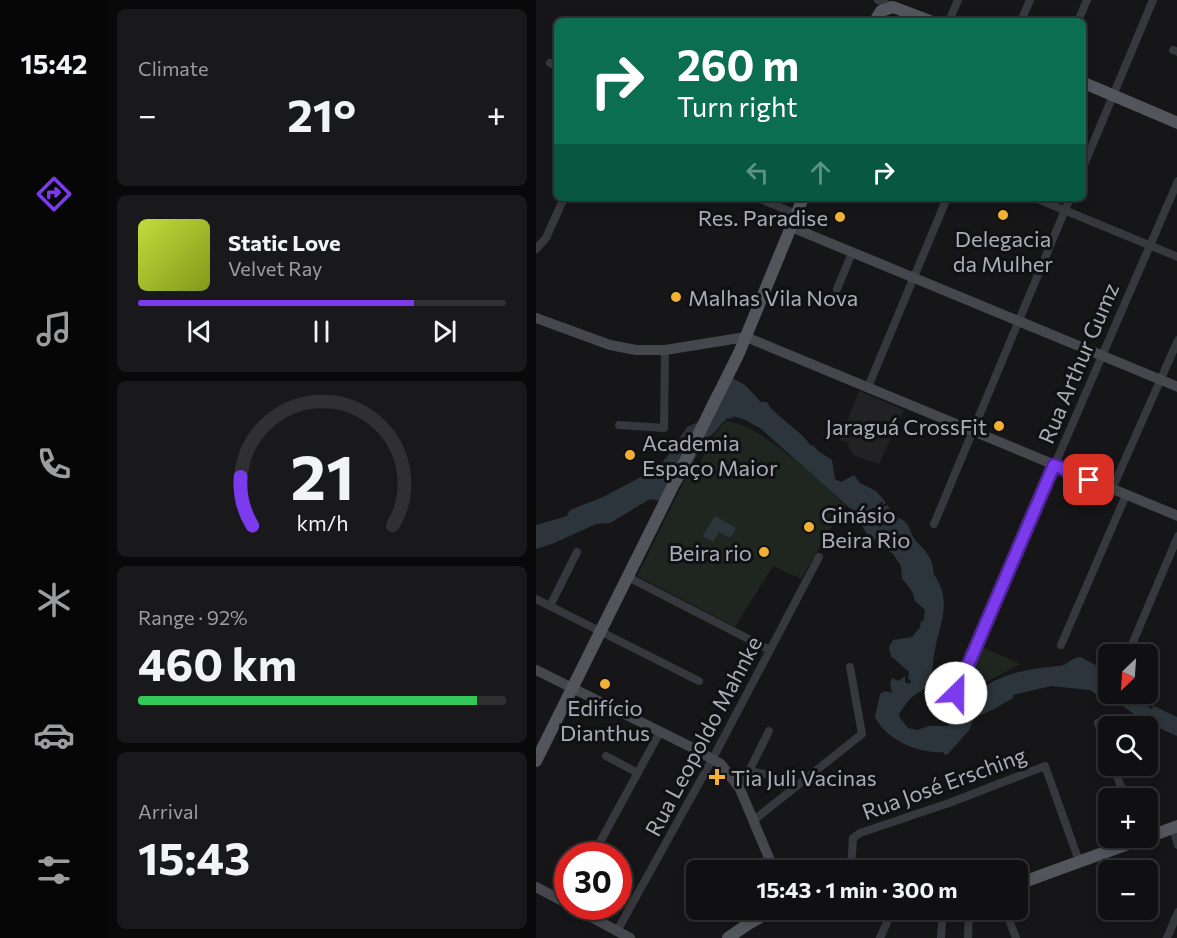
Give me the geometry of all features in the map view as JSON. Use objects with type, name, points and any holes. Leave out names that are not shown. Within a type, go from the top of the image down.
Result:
[{"type":"main road","points":[[877,18],[886,3],[922,18]]},
{"type":"main road","points":[[1086,84],[1178,123]]},
{"type":"main road","points":[[536,761],[738,356],[802,201]]},
{"type":"main road","points":[[1158,833],[1175,827]]},
{"type":"main road","points":[[1028,880],[1116,848]]},
{"type":"main road","points":[[728,938],[757,920]]},
{"type":"street","points":[[950,18],[958,0]]},
{"type":"street","points":[[1022,18],[1030,0]]},
{"type":"street","points":[[1079,18],[1087,0]]},
{"type":"street","points":[[1086,160],[1153,0]]},
{"type":"street","name":"Rua Arthur Gumz","points":[[956,693],[1178,181]]},
{"type":"street","points":[[536,249],[546,238],[563,201]]},
{"type":"street","points":[[765,201],[796,214]]},
{"type":"street","points":[[868,387],[946,201]]},
{"type":"street","points":[[1042,201],[1178,257]]},
{"type":"street","points":[[934,524],[1068,201]]},
{"type":"street","points":[[791,226],[1178,387]]},
{"type":"street","points":[[837,289],[852,252]]},
{"type":"street","points":[[536,318],[610,345],[636,350],[665,350],[746,337],[1178,516]]},
{"type":"street","points":[[1112,489],[1178,340]]},
{"type":"street","points":[[619,425],[664,428],[665,350]]},
{"type":"street","points":[[1061,645],[1126,495]]},
{"type":"street","points":[[1133,642],[1178,536]]},
{"type":"street","points":[[551,606],[577,552]]},
{"type":"street","name":"Rua Leopoldo Mahnke","points":[[617,931],[713,758],[819,557]]},
{"type":"street","points":[[628,577],[770,650]]},
{"type":"street","points":[[536,599],[699,681]]},
{"type":"street","points":[[754,820],[863,734],[850,667]]},
{"type":"street","points":[[536,670],[721,764],[740,789],[770,860]]},
{"type":"street","points":[[740,789],[769,731]]},
{"type":"street","points":[[600,842],[660,732]]},
{"type":"street","points":[[606,756],[638,773]]},
{"type":"street","name":"Rua José Ersching","points":[[852,860],[853,838],[860,833],[949,803],[1046,766],[1079,861]]},
{"type":"street","points":[[749,771],[774,776]]},
{"type":"street","points":[[1175,827],[1178,845]]},
{"type":"street","points":[[536,887],[554,897]]},
{"type":"street","points":[[1167,938],[1178,912]]},
{"type":"street","points":[[597,920],[630,938]]},
{"type":"street","points":[[880,938],[888,920]]},
{"type":"street","points":[[941,938],[942,920]]},
{"type":"street","points":[[968,938],[969,920]]},
{"type":"street","points":[[1009,920],[1016,938]]},
{"type":"shaded area","points":[[732,378],[745,385],[761,402],[767,402],[811,446],[813,445],[832,460],[835,479],[841,482],[854,475],[860,483],[876,491],[886,503],[883,505],[883,502],[880,503],[872,508],[872,511],[877,514],[888,505],[898,518],[905,522],[914,538],[931,559],[934,574],[943,595],[943,613],[929,681],[924,689],[911,698],[899,714],[908,728],[917,730],[929,726],[948,726],[974,695],[987,685],[1027,670],[1062,666],[1080,657],[1098,666],[1098,695],[1090,690],[1051,686],[1013,695],[1013,698],[995,708],[975,716],[969,730],[945,755],[943,752],[914,748],[895,739],[875,717],[880,694],[885,691],[892,693],[890,683],[892,678],[899,681],[905,676],[905,682],[910,684],[911,681],[908,678],[909,672],[891,656],[889,647],[893,640],[912,637],[920,627],[921,620],[923,623],[925,610],[915,601],[913,593],[902,578],[901,566],[893,554],[867,534],[852,510],[760,428],[738,417],[728,418],[705,439],[682,483],[660,501],[650,499],[610,523],[596,524],[536,549],[536,525],[567,516],[570,510],[603,497],[656,469],[668,456],[687,427],[698,422],[710,395],[725,380]]},
{"type":"shaded area","points":[[859,391],[904,410],[879,464],[855,456],[848,447],[849,443],[840,440]]},
{"type":"shaded area","points":[[725,421],[740,424],[772,442],[805,468],[845,505],[801,579],[773,566],[735,627],[637,576],[686,477],[694,476],[712,438]]},
{"type":"shaded area","points":[[715,516],[736,528],[730,538],[719,532],[713,542],[703,536]]},
{"type":"shaded area","points":[[977,645],[1020,664],[972,690],[962,702],[952,697]]},
{"type":"shaded area","points":[[1120,704],[1145,704],[1151,709],[1152,705],[1177,717],[1177,736],[1158,728],[1158,716],[1136,716]]},
{"type":"place","name":"Delegacia da Mulher","points":[[1003,215]]},
{"type":"place","name":"Res. Paradise","points":[[840,217]]},
{"type":"place","name":"Malhas Vila Nova","points":[[676,297]]},
{"type":"place","name":"Jaraguá CrossFit","points":[[999,426]]},
{"type":"place","name":"Academia Espaço Maior","points":[[630,455]]},
{"type":"place","name":"Ginásio Beira Rio","points":[[809,527]]},
{"type":"place","name":"Beira rio","points":[[764,552]]},
{"type":"place","name":"Edifício Dianthus","points":[[605,684]]},
{"type":"place","name":"Tia Juli Vacinas","points":[[717,777]]},
{"type":"route","points":[[956,693],[1054,465],[1089,480]]}]
